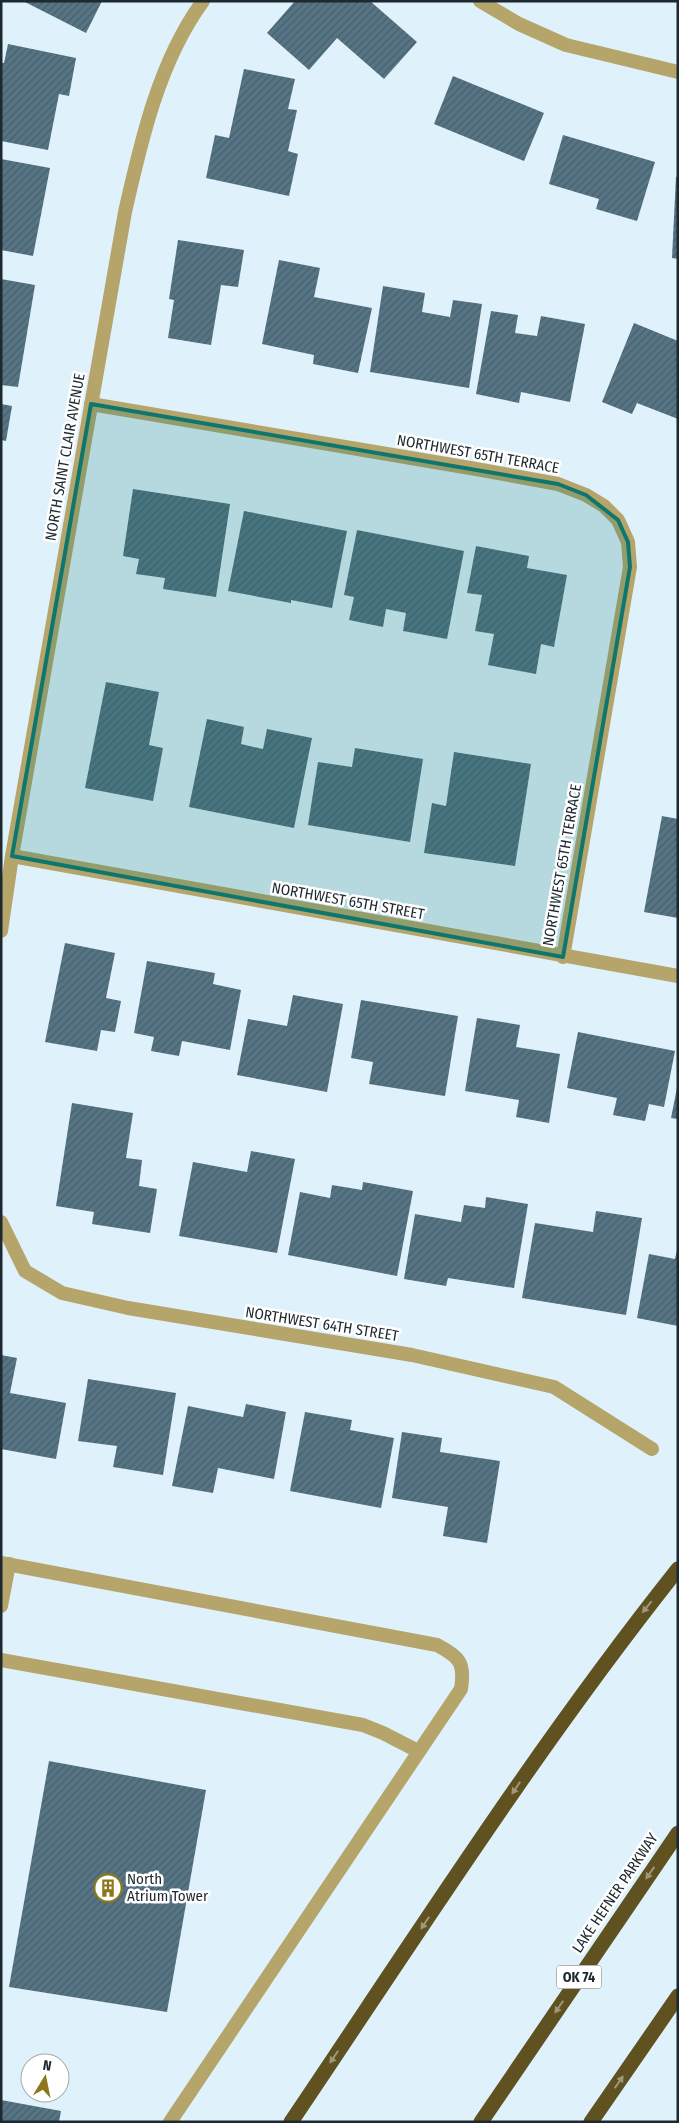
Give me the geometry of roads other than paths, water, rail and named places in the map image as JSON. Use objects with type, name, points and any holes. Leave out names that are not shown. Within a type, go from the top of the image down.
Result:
[{"type":"highway","points":[[291,2122],[544,1748],[620,1641],[678,1569]]},
{"type":"highway","name":"LAKE HEFNER PARKWAY","points":[[481,2122],[678,1833]]},
{"type":"highway","points":[[591,2122],[678,1996]]},
{"type":"street","name":"NORTH SAINT CLAIR AVENUE","points":[[1,931],[12,856],[125,212],[141,142],[163,74],[195,11],[203,1]]},
{"type":"street","points":[[480,1],[519,24],[566,45],[678,72]]},
{"type":"street","name":"NORTHWEST 65TH TERRACE","points":[[91,404],[558,484],[586,495],[604,506],[618,520],[628,542],[630,567],[562,957]]},
{"type":"street","name":"NORTHWEST 65TH STREET","points":[[12,856],[562,957],[678,976]]},
{"type":"street","name":"NORTHWEST 64TH STREET","points":[[2,1224],[25,1271],[62,1293],[128,1308],[412,1355],[554,1388],[652,1449]]},
{"type":"street","points":[[1,1606],[5,1563],[437,1645],[451,1652],[461,1662],[464,1674],[461,1689],[170,2122]]},
{"type":"street","points":[[1,1660],[363,1725],[418,1751]]},
{"type":"place","name":"North Atrium Tower","points":[[108,1888]]}]
